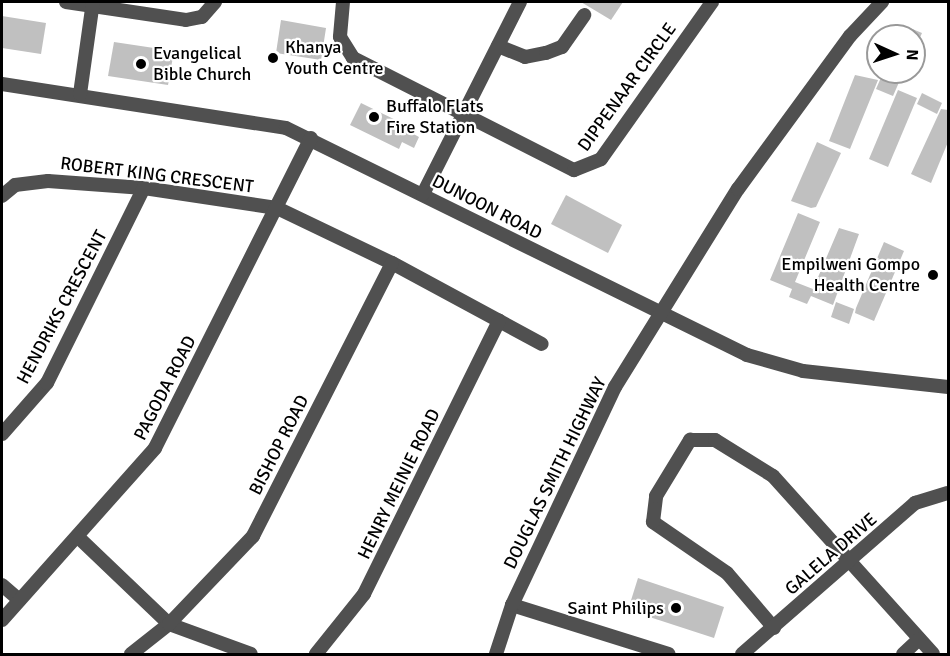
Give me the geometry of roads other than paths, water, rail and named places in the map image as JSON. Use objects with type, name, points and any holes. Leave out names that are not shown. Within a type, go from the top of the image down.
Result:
[{"type":"street","points":[[66,2],[194,20],[209,12],[216,2]]},
{"type":"street","points":[[343,2],[340,37],[346,52],[463,115]]},
{"type":"street","points":[[423,195],[520,2]]},
{"type":"street","name":"DIPPENAAR CIRCLE","points":[[463,115],[562,167],[594,165],[711,2]]},
{"type":"street","name":"DOUGLAS SMITH HIGHWAY","points":[[496,654],[512,605],[598,416],[738,189],[850,36],[882,2]]},
{"type":"street","points":[[80,94],[93,4]]},
{"type":"street","points":[[498,46],[525,57],[546,53],[562,47],[584,15]]},
{"type":"street","name":"DUNOON ROAD","points":[[2,84],[267,123],[312,138],[659,314],[785,368],[948,387]]},
{"type":"street","name":"PAGODA ROAD","points":[[2,620],[155,448],[312,138]]},
{"type":"street","name":"ROBERT KING CRESCENT","points":[[2,196],[15,185],[37,181],[144,189],[277,208]]},
{"type":"street","name":"HENDRIKS CRESCENT","points":[[2,434],[46,382],[144,189]]},
{"type":"street","points":[[277,208],[392,262],[542,344]]},
{"type":"street","name":"BISHOP ROAD","points":[[131,654],[169,624],[253,536],[392,262]]},
{"type":"street","name":"HENRY MEINIE ROAD","points":[[316,654],[364,594],[499,321]]},
{"type":"street","points":[[774,628],[727,573],[653,522],[656,496],[690,440],[715,440],[773,476],[933,654]]},
{"type":"street","name":"GALELA DRIVE","points":[[742,654],[851,562],[915,503],[948,493]]},
{"type":"street","points":[[78,537],[169,624],[251,654]]},
{"type":"street","points":[[2,585],[20,600]]},
{"type":"street","points":[[512,605],[668,654]]},
{"type":"street","points":[[903,654],[919,639]]},
{"type":"place","name":"Khanya Youth Centre","points":[[273,58]]},
{"type":"place","name":"Evangelical Bible Church","points":[[141,64]]},
{"type":"place","name":"Buffalo Flats Fire Station","points":[[374,117]]},
{"type":"place","name":"Empilweni Gompo Health Centre","points":[[933,275]]},
{"type":"place","name":"Saint Philips","points":[[676,608]]}]
